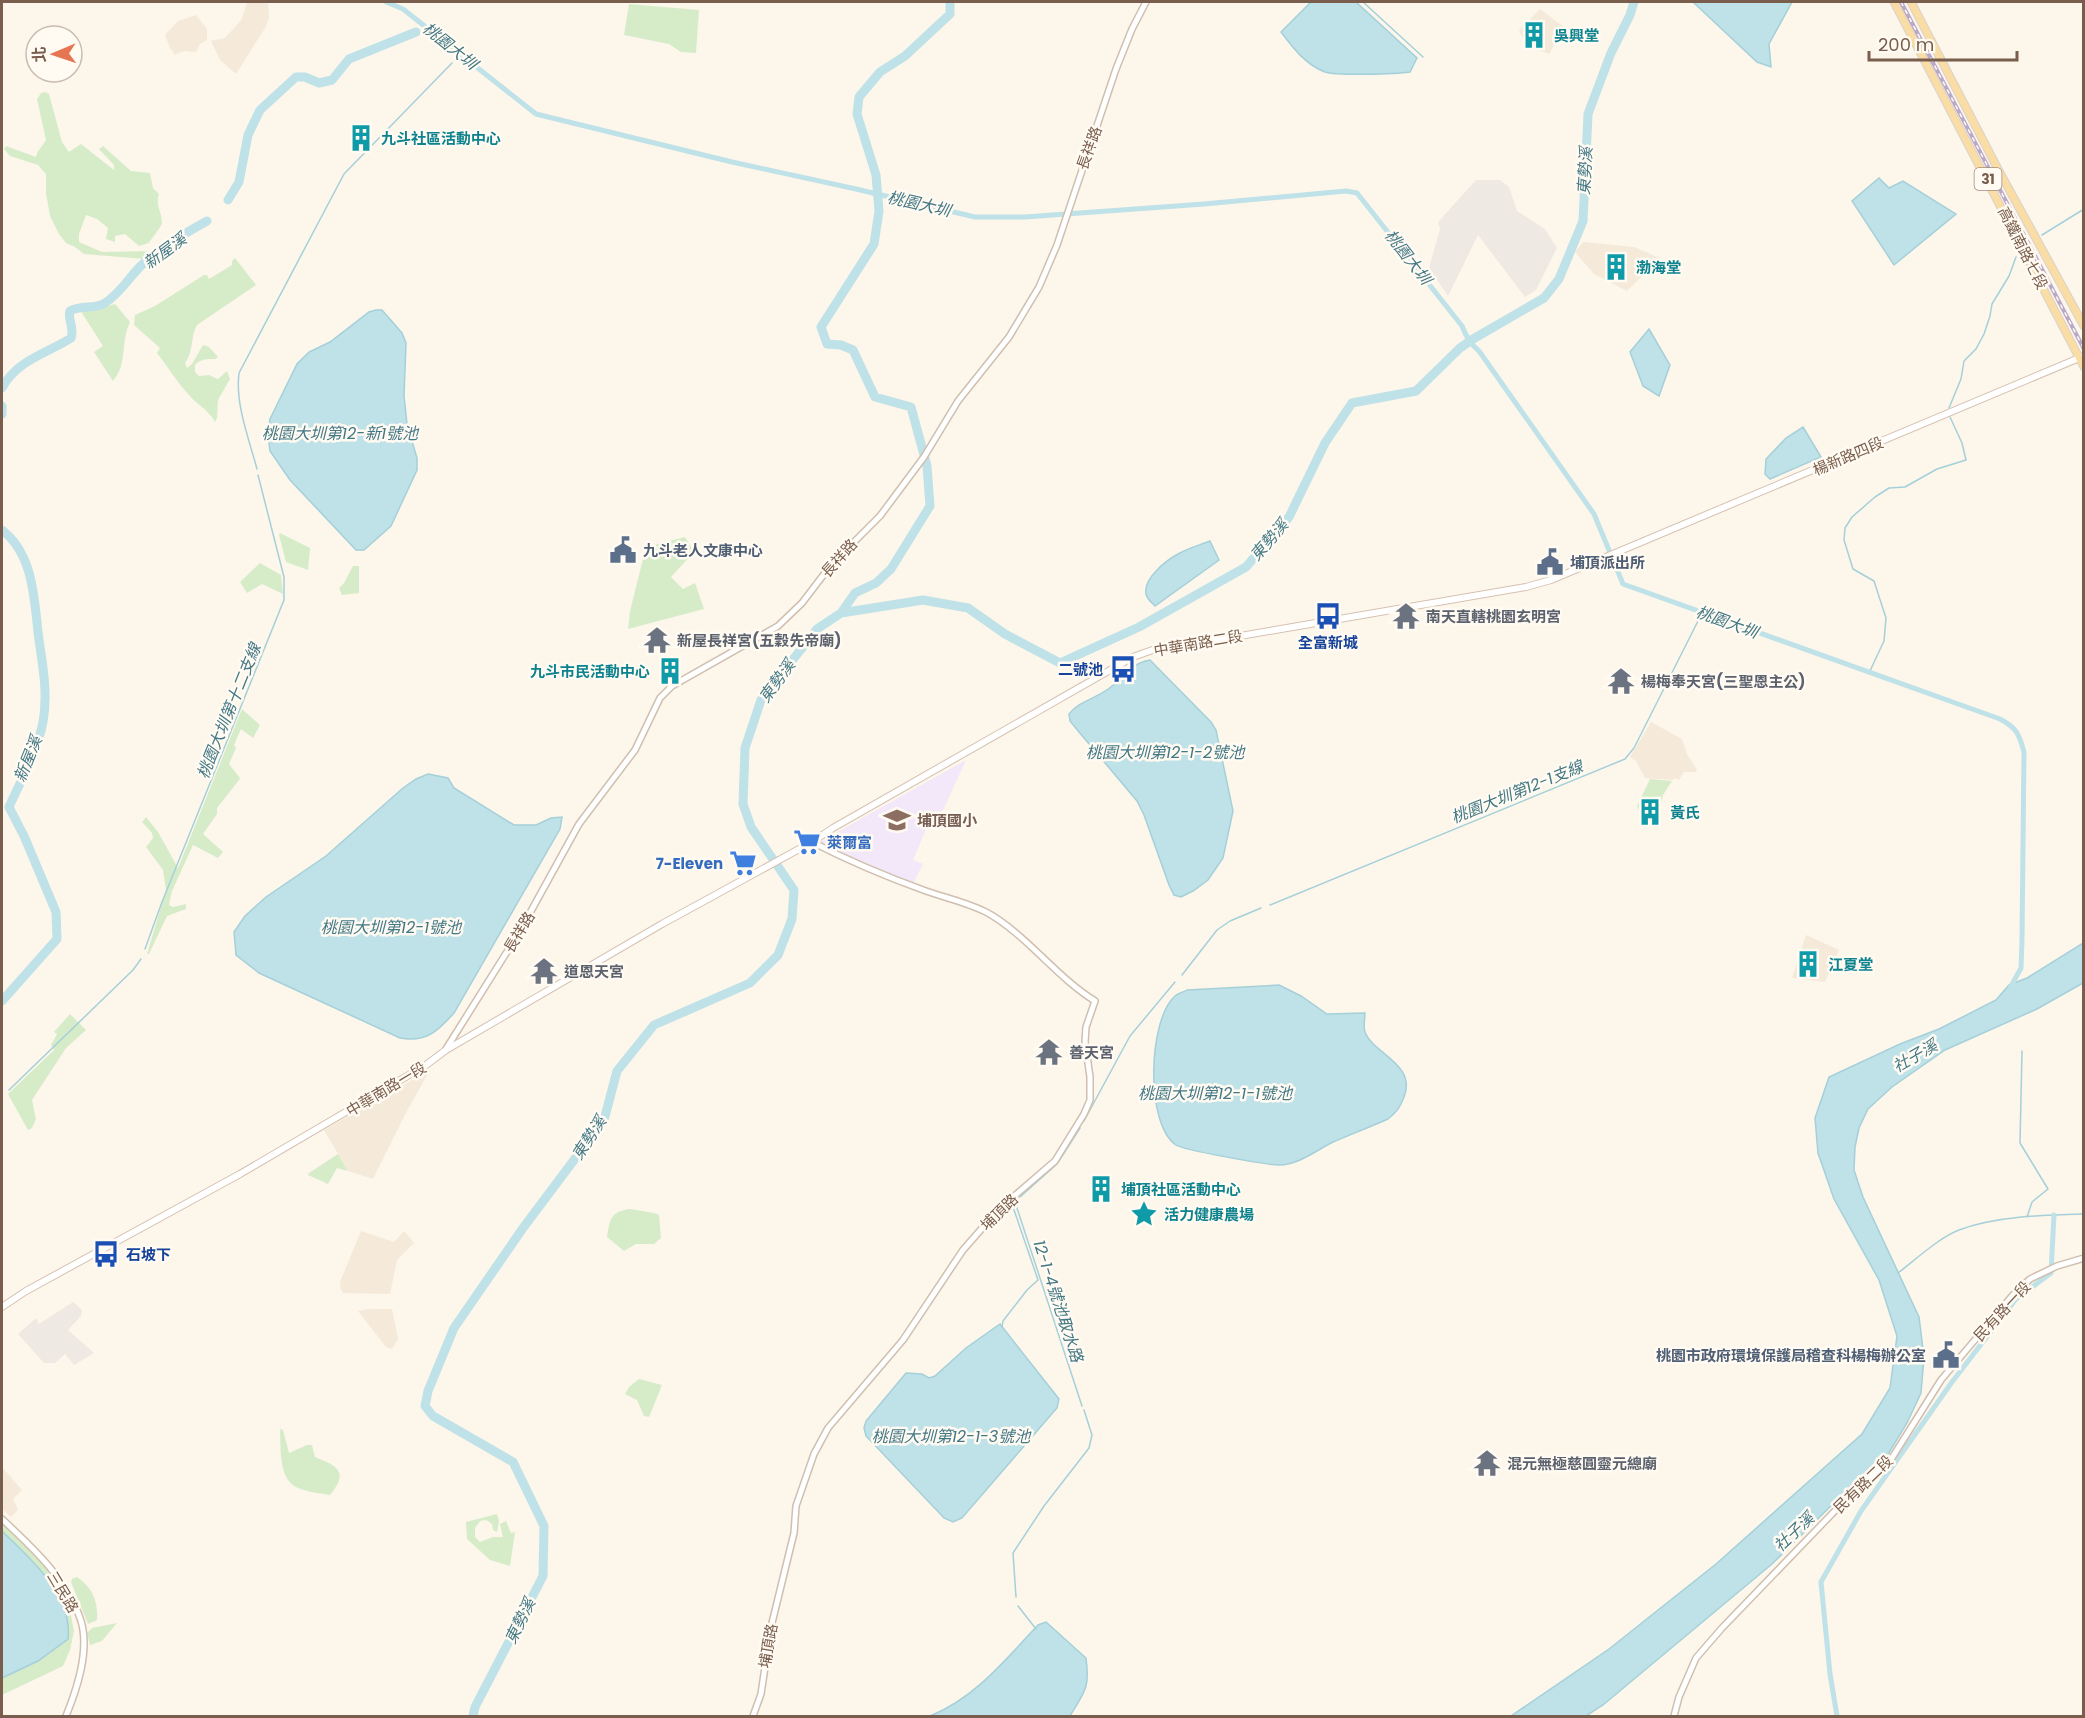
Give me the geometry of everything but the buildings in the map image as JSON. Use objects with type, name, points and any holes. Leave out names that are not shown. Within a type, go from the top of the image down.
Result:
[{"type":"main road","name":"高鐵南路七段","points":[[1894,2],[2081,357],[2084,367]]},
{"type":"main road","name":"高鐵南路七段","points":[[1911,2],[1999,171],[2084,326]]},
{"type":"main road","name":"楊新路四段","points":[[1610,557],[2081,357]]},
{"type":"main road","name":"中華南路二段","points":[[768,867],[1106,672],[1153,649],[1526,587],[1551,580],[1610,557]]},
{"type":"main road","name":"中華南路一段","points":[[2,1307],[26,1291],[171,1213],[339,1117],[426,1065],[446,1050],[662,924],[768,867]]},
{"type":"street","name":"長祥路","points":[[446,1050],[520,931],[579,824],[635,750],[660,698],[672,686],[778,626],[802,603],[846,549],[880,516],[922,460],[958,401],[1026,312],[1043,278],[1068,214],[1116,69],[1146,2]]},
{"type":"street","name":"埔頂路","points":[[753,1716],[761,1694],[771,1626],[794,1533],[796,1506],[814,1454],[828,1428],[903,1340],[963,1250],[999,1209],[1055,1161],[1090,1100],[1090,1077],[1085,1042],[1086,1027],[1095,1001],[1076,989],[1020,938],[986,913],[957,900],[872,871],[812,842]]},
{"type":"street","name":"民有路一段","points":[[1959,1357],[2012,1296],[2030,1279],[2084,1258]]},
{"type":"street","name":"民有路二段","points":[[1674,1716],[1679,1697],[1696,1658],[1847,1498],[1890,1461],[1921,1410],[1959,1357]]},
{"type":"street","name":"三民路","points":[[2,1519],[38,1554],[62,1585],[81,1621],[82,1658],[79,1678],[66,1716]]},
{"type":"shaded area","points":[[247,2],[268,2],[269,18],[236,74],[220,60],[211,41],[225,38],[242,19]]},
{"type":"shaded area","points":[[1540,9],[1564,27],[1549,54],[1526,45],[1519,30]]},
{"type":"shaded area","points":[[196,15],[207,29],[207,40],[200,44],[196,52],[184,51],[175,55],[165,35],[178,21]]},
{"type":"shaded area","points":[[1476,180],[1500,180],[1509,187],[1517,211],[1545,229],[1557,248],[1536,290],[1525,297],[1478,235],[1448,296],[1429,268],[1440,229],[1438,222]]},
{"type":"shaded area","points":[[1583,242],[1634,247],[1660,258],[1627,291],[1594,274],[1575,252]]},
{"type":"shaded area","points":[[1651,722],[1682,739],[1696,772],[1684,772],[1679,780],[1645,778],[1636,761],[1630,757]]},
{"type":"shaded area","name":"埔頂國小","points":[[966,760],[943,810],[927,827],[913,860],[923,864],[913,883],[818,843]]},
{"type":"shaded area","points":[[1806,935],[1839,950],[1825,982],[1792,978]]},
{"type":"shaded area","points":[[430,1070],[373,1179],[348,1171],[324,1130]]},
{"type":"shaded area","points":[[361,1231],[394,1242],[404,1231],[414,1243],[397,1260],[390,1294],[343,1293],[341,1290],[340,1282]]},
{"type":"shaded area","points":[[73,1302],[82,1310],[81,1316],[68,1330],[94,1353],[74,1365],[65,1354],[55,1363],[44,1363],[18,1334],[36,1318],[39,1324]]},
{"type":"shaded area","points":[[392,1309],[398,1339],[392,1349],[386,1347],[358,1311]]},
{"type":"shaded area","points":[[2,1467],[22,1490],[13,1499],[18,1510],[11,1517],[2,1509]]},
{"type":"green space","points":[[629,4],[699,10],[696,53],[681,52],[669,44],[624,35]]},
{"type":"green space","points":[[41,93],[49,94],[62,142],[69,152],[81,144],[114,170],[114,165],[99,149],[103,146],[131,171],[150,173],[153,188],[159,194],[158,202],[162,223],[149,243],[139,246],[125,234],[115,236],[115,242],[106,239],[108,228],[97,219],[86,215],[79,234],[79,242],[102,252],[153,251],[145,259],[84,254],[66,243],[50,216],[46,193],[46,174],[38,165],[10,156],[4,149],[6,146],[36,157],[46,140],[37,99]]},
{"type":"green space","points":[[235,258],[256,285],[197,325],[190,354],[185,363],[187,368],[192,364],[203,345],[209,347],[218,357],[199,362],[195,365],[195,372],[199,376],[209,375],[218,379],[227,371],[230,379],[218,400],[215,422],[177,380],[157,353],[160,348],[134,325],[135,315],[155,306],[204,275],[207,275],[209,279],[232,265]]},
{"type":"green space","points":[[115,304],[130,322],[121,367],[113,381],[94,352],[103,346],[80,310],[95,310]]},
{"type":"green space","points":[[280,533],[310,548],[308,570],[286,562]]},
{"type":"green space","points":[[685,537],[694,552],[671,577],[683,589],[695,583],[704,609],[628,629],[630,611],[646,547]]},
{"type":"green space","points":[[260,563],[281,575],[283,594],[262,584],[247,593],[240,582]]},
{"type":"green space","points":[[353,566],[359,566],[359,593],[342,595],[339,588]]},
{"type":"green space","points":[[242,709],[260,725],[253,738],[241,729],[229,764],[240,778],[217,808],[217,814],[203,834],[223,852],[218,858],[193,845],[172,891],[169,905],[173,907],[186,904],[186,909],[167,916],[147,954],[166,890],[163,870],[146,847],[153,838],[152,833],[142,822],[146,817],[158,832],[178,868]]},
{"type":"green space","points":[[1650,779],[1672,781],[1663,795],[1660,815],[1651,821],[1642,817],[1637,806]]},
{"type":"green space","points":[[70,1014],[86,1030],[66,1048],[32,1100],[36,1119],[32,1128],[28,1130],[8,1094],[54,1050],[51,1045],[57,1034],[54,1032]]},
{"type":"green space","points":[[338,1154],[348,1171],[337,1168],[328,1184],[308,1175],[309,1173]]},
{"type":"green space","points":[[630,1209],[659,1215],[661,1238],[654,1244],[636,1244],[624,1251],[607,1237],[612,1217],[618,1212]]},
{"type":"green space","points":[[639,1379],[662,1385],[649,1417],[644,1416],[637,1400],[625,1394],[629,1387]]},
{"type":"green space","points":[[280,1429],[283,1430],[289,1453],[312,1445],[315,1457],[335,1467],[340,1475],[339,1481],[330,1495],[304,1490],[290,1483],[283,1469]]},
{"type":"green space","points":[[497,1514],[499,1521],[497,1532],[486,1520],[480,1521],[475,1528],[475,1537],[480,1542],[493,1537],[503,1537],[500,1524],[506,1521],[511,1533],[515,1532],[510,1566],[490,1560],[467,1539],[466,1522]]},
{"type":"green space","points":[[2,1523],[29,1546],[67,1596],[74,1631],[70,1650],[63,1666],[2,1695]]},
{"type":"green space","points":[[77,1577],[91,1590],[97,1607],[97,1620],[88,1624],[71,1582]]},
{"type":"green space","points":[[117,1623],[102,1641],[90,1645],[87,1633],[92,1628]]},
{"type":"water","points":[[1311,2],[1356,2],[1417,58],[1410,72],[1341,74],[1325,72],[1312,65],[1295,50],[1281,32]]},
{"type":"water","points":[[1693,2],[1792,2],[1769,44],[1771,67],[1757,62]]},
{"type":"water","points":[[1879,178],[1889,188],[1903,181],[1956,214],[1894,265],[1852,201]]},
{"type":"water","name":"桃園大圳第12-新1號池","points":[[382,310],[402,333],[406,343],[404,396],[407,424],[417,458],[417,470],[391,526],[364,550],[356,550],[290,480],[270,451],[268,435],[270,419],[297,364],[309,352],[330,342],[369,312]]},
{"type":"water","points":[[1649,329],[1670,365],[1659,396],[1643,386],[1630,352]]},
{"type":"water","points":[[1803,427],[1821,457],[1770,479],[1765,474],[1766,459],[1786,438]]},
{"type":"water","points":[[1210,541],[1219,560],[1155,606],[1146,594],[1148,582],[1152,576],[1173,557]]},
{"type":"water","name":"桃園大圳第12-1-2號池","points":[[1150,660],[1211,722],[1216,730],[1233,811],[1223,858],[1208,880],[1181,897],[1174,895],[1169,885],[1137,801],[1070,721],[1069,714],[1079,705],[1107,690],[1133,667]]},
{"type":"water","name":"桃園大圳第12-1號池","points":[[428,774],[448,778],[454,788],[514,825],[536,825],[551,818],[562,817],[560,829],[454,1013],[431,1034],[409,1039],[400,1038],[259,973],[236,955],[234,932],[245,916],[266,897],[326,856],[403,788]]},
{"type":"water","points":[[2083,943],[2083,983],[2037,1009],[1945,1050],[1892,1087],[1868,1109],[1859,1128],[1854,1170],[1863,1197],[1919,1317],[1924,1357],[1921,1393],[1907,1423],[1887,1456],[1840,1497],[1772,1564],[1603,1705],[1586,1716],[1511,1716],[1609,1649],[1716,1564],[1862,1434],[1890,1388],[1897,1336],[1879,1280],[1834,1199],[1818,1153],[1815,1118],[1829,1077],[1900,1044],[1939,1029],[1996,1000],[2009,985],[2027,978]]},
{"type":"water","name":"桃園大圳第12-1-1號池","points":[[1279,985],[1301,996],[1327,1014],[1365,1013],[1364,1030],[1370,1040],[1392,1060],[1405,1076],[1404,1097],[1398,1109],[1388,1119],[1333,1142],[1300,1160],[1286,1164],[1243,1160],[1176,1145],[1166,1134],[1159,1116],[1155,1095],[1155,1048],[1159,1026],[1166,1008],[1175,996],[1187,990]]},
{"type":"water","name":"桃園大圳第12-1-3號池","points":[[1000,1324],[1059,1399],[1057,1408],[962,1518],[953,1522],[944,1518],[866,1436],[864,1428],[866,1421],[906,1373],[922,1374],[929,1378],[935,1376],[966,1348]]},
{"type":"water","points":[[2,1531],[37,1566],[57,1593],[68,1623],[68,1639],[38,1661],[2,1678]]},
{"type":"water","points":[[1046,1622],[1086,1658],[1087,1683],[1070,1716],[930,1716],[975,1689],[1038,1625]]},
{"type":"waterway","name":"桃園大圳","points":[[386,2],[403,9],[536,114],[732,162],[975,217],[1025,217],[1346,191],[1357,193],[1462,326],[1471,343],[1479,351],[1594,514],[1623,584],[2000,719],[2014,729],[2024,752],[2022,940],[2021,968],[2010,988]]},
{"type":"waterway","points":[[841,613],[855,593],[876,583],[891,569],[930,506],[927,466],[911,407],[875,397],[853,350],[841,345],[827,344],[821,327],[874,244],[879,211],[876,175],[857,114],[859,97],[880,72],[905,56],[950,14],[950,2]]},
{"type":"waterway","points":[[1363,2],[1423,57]]},
{"type":"waterway","name":"東勢溪","points":[[473,1716],[475,1707],[543,1576],[544,1526],[513,1462],[433,1416],[425,1406],[428,1391],[454,1328],[523,1228],[604,1120],[617,1071],[654,1025],[750,983],[778,955],[792,919],[794,890],[751,827],[743,804],[745,748],[761,700],[817,629],[841,613],[923,600],[968,608],[1005,634],[1060,663],[1139,627],[1246,567],[1289,517],[1325,443],[1352,403],[1416,391],[1460,348],[1544,298],[1559,279],[1583,221],[1588,114],[1611,53],[1634,2]]},
{"type":"waterway","name":"新屋溪","points":[[228,200],[239,182],[248,135],[260,110],[296,77],[305,77],[319,83],[332,80],[349,59],[416,32]]},
{"type":"waterway","name":"桃園大圳第十二支線","points":[[456,58],[460,54]]},
{"type":"waterway","name":"桃園大圳第十二支線","points":[[257,469],[241,409],[239,373],[344,174],[452,63]]},
{"type":"waterway","points":[[2042,235],[2084,209]]},
{"type":"waterway","name":"新屋溪","points":[[2,388],[8,378],[24,364],[71,338],[70,311],[105,303],[151,257],[174,240],[207,221]]},
{"type":"waterway","points":[[1949,408],[1961,379],[1964,361],[1976,349],[1984,334],[1992,304],[2009,276],[2016,257]]},
{"type":"waterway","name":"新屋溪","points":[[2,406],[2,414]]},
{"type":"waterway","points":[[1869,673],[1884,641],[1886,618],[1874,581],[1853,569],[1844,540],[1845,528],[1852,517],[1889,488],[1905,487],[1937,469],[1966,460],[1962,443],[1950,417]]},
{"type":"waterway","name":"桃園大圳第十二支線","points":[[145,949],[284,600],[284,577],[258,475]]},
{"type":"waterway","name":"新屋溪","points":[[2,530],[13,540],[21,553],[31,580],[45,691],[43,722],[37,744],[9,807],[24,836],[56,912],[57,939],[2,1001]]},
{"type":"waterway","name":"桃園大圳第12-1支線","points":[[1270,905],[1625,759],[1634,748],[1699,619]]},
{"type":"waterway","name":"桃園大圳第12-1支線","points":[[1182,975],[1217,930],[1230,921],[1261,908]]},
{"type":"waterway","name":"桃園大圳第十二支線","points":[[9,1090],[133,970],[141,959]]},
{"type":"waterway","name":"桃園大圳第12-1支線","points":[[1084,1121],[1130,1036],[1175,982]]},
{"type":"waterway","points":[[2022,1051],[2020,1143],[2048,1189],[2032,1202],[2027,1217]]},
{"type":"waterway","name":"桃園大圳第12-1支線","points":[[1020,1197],[1057,1164],[1080,1128]]},
{"type":"waterway","name":"12-1-4號池取水路","points":[[1002,1327],[1003,1321],[1027,1290],[1038,1280],[1012,1204],[1014,1202]]},
{"type":"waterway","name":"12-1-4號池取水路","points":[[1015,1202],[1082,1406]]},
{"type":"waterway","name":"社子溪","points":[[1898,1273],[1944,1238],[1973,1225],[2020,1217],[2084,1214]]},
{"type":"waterway","points":[[1837,1716],[1830,1674],[1821,1582],[1861,1511],[1952,1382],[2016,1299],[2051,1273],[2054,1215]]},
{"type":"waterway","name":"12-1-4號池取水路","points":[[1016,1597],[1013,1553],[1044,1506],[1089,1448],[1092,1435],[1084,1410]]},
{"type":"waterway","name":"12-1-4號池取水路","points":[[1018,1606],[1036,1629]]},
{"type":"railway","points":[[1901,2],[2084,349]]},
{"type":"place","name":"吳興堂","points":[[1534,35]]},
{"type":"place","name":"九斗社區活動中心","points":[[361,138]]},
{"type":"place","name":"渤海堂","points":[[1616,267]]},
{"type":"place","name":"九斗老人文康中心","points":[[623,550]]},
{"type":"place","name":"埔頂派出所","points":[[1550,562]]},
{"type":"place","name":"全富新城","points":[[1328,616]]},
{"type":"place","name":"南天直轄桃園玄明宮","points":[[1406,616]]},
{"type":"place","name":"新屋長祥宮(五穀先帝廟)","points":[[657,640]]},
{"type":"place","name":"二號池","points":[[1123,669]]},
{"type":"place","name":"九斗市民活動中心","points":[[670,671]]},
{"type":"place","name":"楊梅奉天宮(三聖恩主公)","points":[[1621,681]]},
{"type":"place","name":"黃氏","points":[[1650,812]]},
{"type":"place","name":"埔頂國小","points":[[897,820]]},
{"type":"place","name":"萊爾富","points":[[807,842]]},
{"type":"place","name":"7-Eleven","points":[[743,863]]},
{"type":"place","name":"江夏堂","points":[[1808,964]]},
{"type":"place","name":"道恩天宮","points":[[544,971]]},
{"type":"place","name":"善天宮","points":[[1049,1052]]},
{"type":"place","name":"埔頂社區活動中心","points":[[1101,1189]]},
{"type":"place","name":"活力健康農場","points":[[1144,1214]]},
{"type":"place","name":"石坡下","points":[[106,1254]]},
{"type":"place","name":"桃園市政府環境保護局稽查科楊梅辦公室","points":[[1946,1355]]},
{"type":"place","name":"混元無極慈圓靈元總廟","points":[[1487,1463]]}]
